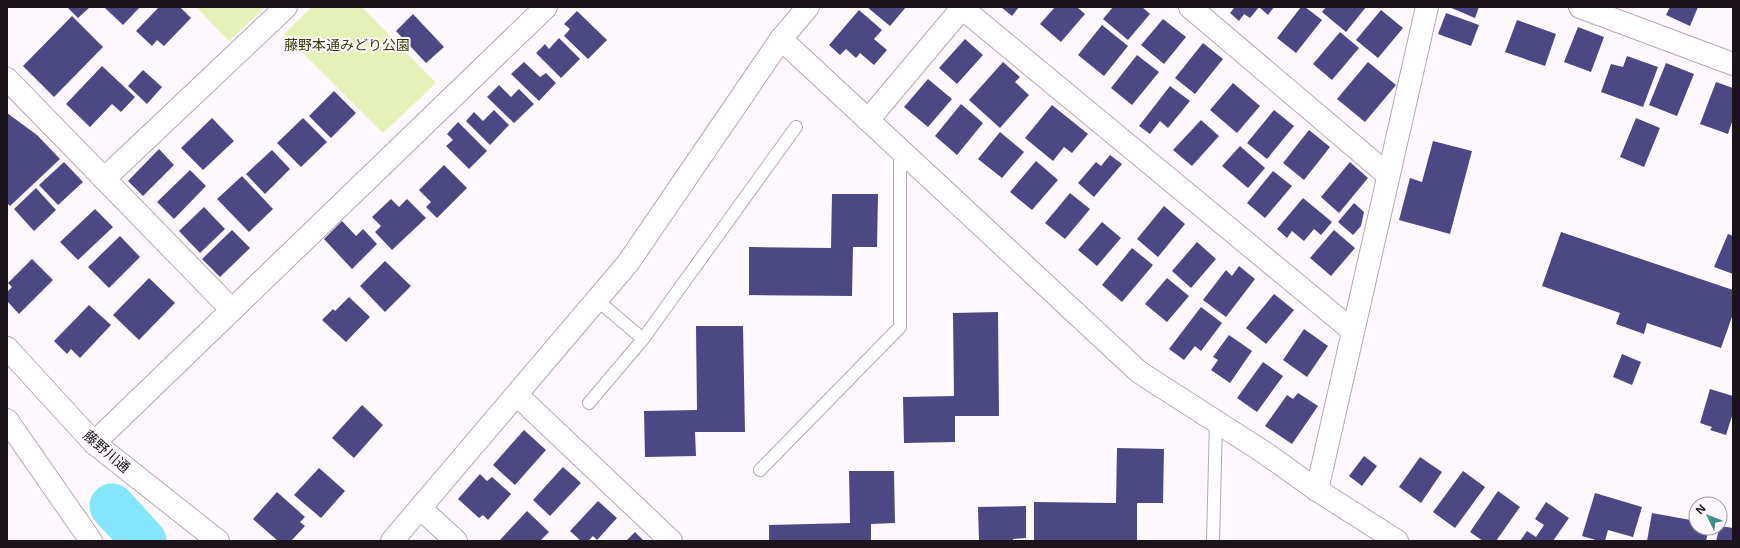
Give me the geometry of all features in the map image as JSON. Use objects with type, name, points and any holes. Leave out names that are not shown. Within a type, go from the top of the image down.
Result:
[{"type":"street","points":[[104,179],[286,7]]},
{"type":"street","points":[[94,443],[546,7]]},
{"type":"street","points":[[392,541],[628,262],[781,39],[808,7]]},
{"type":"street","points":[[1190,7],[1388,175]]},
{"type":"street","points":[[1580,7],[1733,64]]},
{"type":"street","points":[[868,120],[963,8],[1353,331]]},
{"type":"street","points":[[1317,490],[1388,175],[1422,10]]},
{"type":"street","points":[[781,39],[1139,372],[1265,453],[1317,490],[1397,541]]},
{"type":"street","points":[[7,79],[232,310]]},
{"type":"street","name":"藤野川通","points":[[7,348],[94,443],[218,541]]},
{"type":"street","points":[[517,395],[671,541]]},
{"type":"street","points":[[7,420],[91,541]]},
{"type":"street","points":[[420,508],[456,541]]},
{"type":"lane","points":[[590,403],[643,339],[796,127]]},
{"type":"lane","points":[[760,470],[900,327],[900,151]]},
{"type":"lane","points":[[597,300],[643,339]]},
{"type":"lane","points":[[1213,541],[1216,422]]},
{"type":"green space","points":[[196,7],[265,7],[229,41]]},
{"type":"green space","name":"藤野本通みどり公園","points":[[312,7],[362,7],[436,83],[383,133],[284,34]]},
{"type":"building","points":[[67,7],[90,7],[78,18]]},
{"type":"building","points":[[104,7],[140,7],[123,25]]},
{"type":"building","points":[[159,7],[180,7],[191,18],[164,46],[157,40],[152,46],[136,31]]},
{"type":"building","points":[[867,7],[906,7],[890,26]]},
{"type":"building","points":[[1001,7],[1019,7],[1012,16]]},
{"type":"building","points":[[1055,7],[1077,7],[1085,14],[1061,42],[1040,24]]},
{"type":"building","points":[[1113,7],[1142,7],[1150,14],[1128,40],[1103,19]]},
{"type":"building","points":[[1235,7],[1259,7],[1250,18],[1244,14],[1239,21],[1230,13]]},
{"type":"building","points":[[1259,7],[1274,7],[1268,15]]},
{"type":"building","points":[[1301,7],[1305,7],[1322,20],[1296,53],[1277,38]]},
{"type":"building","points":[[1326,7],[1366,7],[1346,32],[1322,12]]},
{"type":"building","points":[[1449,7],[1479,7],[1475,18]]},
{"type":"building","points":[[1670,7],[1698,7],[1690,26],[1666,15]]},
{"type":"building","points":[[859,10],[882,30],[874,39],[887,50],[874,65],[860,53],[856,58],[846,49],[840,55],[829,45]]},
{"type":"building","points":[[1381,10],[1403,28],[1378,58],[1356,40]]},
{"type":"building","points":[[577,11],[607,40],[588,59],[564,36],[570,29],[564,24]]},
{"type":"building","points":[[1446,13],[1479,25],[1471,46],[1438,34]]},
{"type":"building","points":[[413,14],[444,47],[426,63],[396,31]]},
{"type":"building","points":[[72,16],[103,47],[54,97],[23,66]]},
{"type":"building","points":[[1163,19],[1186,37],[1164,64],[1141,45]]},
{"type":"building","points":[[1517,20],[1556,34],[1545,66],[1505,52]]},
{"type":"building","points":[[1102,25],[1128,46],[1104,76],[1078,55]]},
{"type":"building","points":[[1578,27],[1604,37],[1591,72],[1564,62]]},
{"type":"building","points":[[1340,32],[1359,48],[1332,80],[1313,64]]},
{"type":"building","points":[[559,38],[580,59],[561,78],[536,53],[545,44],[549,49]]},
{"type":"building","points":[[965,39],[983,55],[957,84],[939,68]]},
{"type":"building","points":[[1203,43],[1223,59],[1195,94],[1175,78]]},
{"type":"building","points":[[1137,55],[1159,72],[1132,105],[1111,88]]},
{"type":"building","points":[[1627,56],[1658,67],[1643,107],[1601,92],[1611,64],[1623,67]]},
{"type":"building","points":[[524,62],[540,77],[546,73],[556,83],[539,101],[511,74]]},
{"type":"building","points":[[1003,62],[1020,77],[1015,82],[1029,95],[1000,128],[969,100]]},
{"type":"building","points":[[1368,62],[1396,85],[1365,122],[1337,99]]},
{"type":"building","points":[[1666,63],[1694,74],[1677,116],[1649,105]]},
{"type":"building","points":[[102,66],[135,97],[121,112],[112,104],[90,127],[66,104]]},
{"type":"building","points":[[143,70],[162,87],[147,104],[128,86]]},
{"type":"building","points":[[928,79],[952,99],[928,127],[904,107]]},
{"type":"building","points":[[1716,82],[1733,88],[1733,119],[1728,134],[1700,124]]},
{"type":"building","points":[[1233,83],[1260,106],[1237,133],[1210,110]]},
{"type":"building","points":[[499,85],[511,97],[519,89],[534,104],[514,123],[487,97]]},
{"type":"building","points":[[1170,86],[1190,101],[1168,128],[1160,121],[1150,134],[1139,126]]},
{"type":"building","points":[[334,91],[356,113],[331,138],[309,116]]},
{"type":"building","points":[[961,104],[983,123],[957,155],[935,136]]},
{"type":"building","points":[[1052,105],[1088,134],[1072,153],[1064,147],[1053,161],[1025,138]]},
{"type":"building","points":[[494,110],[509,125],[490,145],[466,121],[474,112],[483,121]]},
{"type":"building","points":[[1274,110],[1294,126],[1267,159],[1247,143]]},
{"type":"building","points":[[7,113],[37,135],[60,159],[10,206],[7,203]]},
{"type":"building","points":[[212,118],[234,141],[203,170],[181,148]]},
{"type":"building","points":[[303,118],[327,142],[301,167],[277,143]]},
{"type":"building","points":[[1636,118],[1660,128],[1644,167],[1620,157]]},
{"type":"building","points":[[1201,120],[1219,136],[1192,166],[1173,150]]},
{"type":"building","points":[[458,122],[487,151],[469,169],[446,146],[453,140],[447,134]]},
{"type":"building","points":[[1309,130],[1330,147],[1304,180],[1283,163]]},
{"type":"building","points":[[1000,132],[1024,152],[1002,178],[978,159]]},
{"type":"building","points":[[1433,141],[1472,151],[1450,234],[1399,220],[1410,178],[1422,182]]},
{"type":"building","points":[[1240,146],[1265,168],[1248,188],[1222,166]]},
{"type":"building","points":[[159,149],[174,165],[143,196],[128,181]]},
{"type":"building","points":[[272,150],[290,169],[265,194],[246,174]]},
{"type":"building","points":[[1110,155],[1122,164],[1094,197],[1078,183],[1096,162],[1101,166]]},
{"type":"building","points":[[1036,161],[1058,180],[1032,210],[1010,192]]},
{"type":"building","points":[[64,162],[83,182],[58,205],[39,185]]},
{"type":"building","points":[[1350,162],[1368,178],[1339,213],[1321,197]]},
{"type":"building","points":[[444,165],[467,188],[437,218],[426,207],[431,202],[419,190]]},
{"type":"building","points":[[190,170],[206,186],[174,219],[157,202]]},
{"type":"building","points":[[1273,171],[1292,186],[1265,218],[1247,203]]},
{"type":"building","points":[[242,176],[273,209],[249,232],[217,199]]},
{"type":"building","points":[[36,188],[56,210],[34,231],[14,209]]},
{"type":"building","points":[[1070,193],[1090,209],[1065,239],[1045,223]]},
{"type":"building","points":[[832,194],[878,194],[877,247],[853,247],[852,296],[749,295],[749,247],[831,248]]},
{"type":"building","points":[[1303,198],[1332,222],[1321,235],[1314,229],[1304,241],[1292,231],[1287,238],[1277,229]]},
{"type":"building","points":[[391,199],[399,207],[407,199],[426,218],[392,250],[375,232],[381,226],[372,217]]},
{"type":"building","points":[[1354,203],[1364,212],[1361,226],[1353,235],[1338,222]]},
{"type":"building","points":[[1164,206],[1185,224],[1158,257],[1137,239]]},
{"type":"building","points":[[204,207],[225,229],[200,253],[179,231]]},
{"type":"building","points":[[95,209],[113,227],[78,260],[60,242]]},
{"type":"building","points":[[342,221],[356,236],[363,229],[377,244],[352,269],[324,239]]},
{"type":"building","points":[[1102,222],[1121,238],[1097,266],[1078,250]]},
{"type":"building","points":[[232,230],[250,248],[220,277],[202,259]]},
{"type":"building","points":[[1334,230],[1355,248],[1331,276],[1310,258]]},
{"type":"building","points":[[1561,232],[1733,290],[1733,314],[1721,348],[1647,323],[1644,334],[1616,324],[1620,313],[1542,286]]},
{"type":"building","points":[[1728,234],[1733,236],[1733,274],[1714,267]]},
{"type":"building","points":[[120,236],[140,257],[109,288],[88,267]]},
{"type":"building","points":[[1197,242],[1216,259],[1191,288],[1172,271]]},
{"type":"building","points":[[1132,248],[1153,265],[1122,302],[1102,285]]},
{"type":"building","points":[[32,259],[53,280],[19,314],[7,301],[7,292],[12,287],[8,283]]},
{"type":"building","points":[[385,261],[411,286],[385,312],[360,286]]},
{"type":"building","points":[[1239,266],[1255,279],[1226,317],[1203,300],[1226,270],[1232,276]]},
{"type":"building","points":[[149,278],[175,303],[139,340],[113,315]]},
{"type":"building","points":[[1167,278],[1189,296],[1167,322],[1145,304]]},
{"type":"building","points":[[1274,294],[1294,310],[1266,344],[1246,328]]},
{"type":"building","points":[[349,297],[370,317],[346,342],[322,320],[333,309],[335,311]]},
{"type":"building","points":[[89,305],[111,325],[80,358],[71,349],[67,354],[54,341]]},
{"type":"building","points":[[1201,307],[1222,323],[1201,351],[1195,346],[1184,360],[1169,349]]},
{"type":"building","points":[[998,312],[999,416],[955,416],[955,442],[904,443],[903,397],[954,396],[953,313]]},
{"type":"building","points":[[696,326],[743,326],[745,432],[695,432],[696,456],[645,457],[644,411],[697,410]]},
{"type":"building","points":[[1304,329],[1328,346],[1307,377],[1283,360]]},
{"type":"building","points":[[1229,335],[1252,351],[1230,383],[1211,370],[1218,360],[1213,357]]},
{"type":"building","points":[[1622,354],[1641,362],[1632,385],[1613,377]]},
{"type":"building","points":[[1263,362],[1283,376],[1257,412],[1237,398]]},
{"type":"building","points":[[1710,389],[1733,396],[1733,413],[1726,435],[1710,430],[1712,427],[1700,423]]},
{"type":"building","points":[[1298,393],[1318,406],[1292,444],[1265,426],[1287,395],[1293,399]]},
{"type":"building","points":[[362,405],[383,425],[354,458],[332,438]]},
{"type":"building","points":[[524,430],[546,450],[515,485],[493,465]]},
{"type":"building","points":[[1117,448],[1164,449],[1163,503],[1137,503],[1137,541],[1034,541],[1034,502],[1116,503]]},
{"type":"building","points":[[1364,456],[1377,466],[1362,486],[1349,476]]},
{"type":"building","points":[[1420,457],[1442,472],[1421,503],[1399,487]]},
{"type":"building","points":[[563,467],[581,483],[550,516],[533,500]]},
{"type":"building","points":[[319,468],[345,491],[321,518],[294,495]]},
{"type":"building","points":[[849,471],[894,471],[895,523],[871,524],[871,541],[769,541],[769,525],[850,523]]},
{"type":"building","points":[[1463,471],[1485,487],[1455,528],[1433,512]]},
{"type":"building","points":[[480,474],[487,481],[492,477],[511,494],[488,520],[483,515],[479,518],[458,499]]},
{"type":"building","points":[[1498,491],[1520,507],[1496,541],[1483,541],[1470,532]]},
{"type":"building","points":[[277,492],[305,517],[300,522],[305,526],[291,541],[278,541],[253,519]]},
{"type":"building","points":[[1595,493],[1642,507],[1633,537],[1608,530],[1605,541],[1599,541],[1582,536]]},
{"type":"building","points":[[598,501],[617,518],[597,540],[593,536],[588,541],[581,541],[570,531]]},
{"type":"building","points":[[1546,502],[1569,518],[1553,541],[1520,541],[1527,531],[1536,537],[1544,525],[1535,519]]},
{"type":"building","points":[[1026,506],[1026,538],[1013,539],[1013,541],[979,541],[978,507]]},
{"type":"building","points":[[527,511],[549,532],[540,541],[499,541]]},
{"type":"building","points":[[1652,513],[1688,520],[1688,536],[1707,536],[1706,541],[1647,541]]},
{"type":"building","points":[[1728,527],[1733,528],[1733,541],[1716,541],[1717,536],[1728,536]]},
{"type":"building","points":[[635,532],[644,541],[626,541]]},
{"type":"waterway","points":[[112,506],[144,541]]}]
